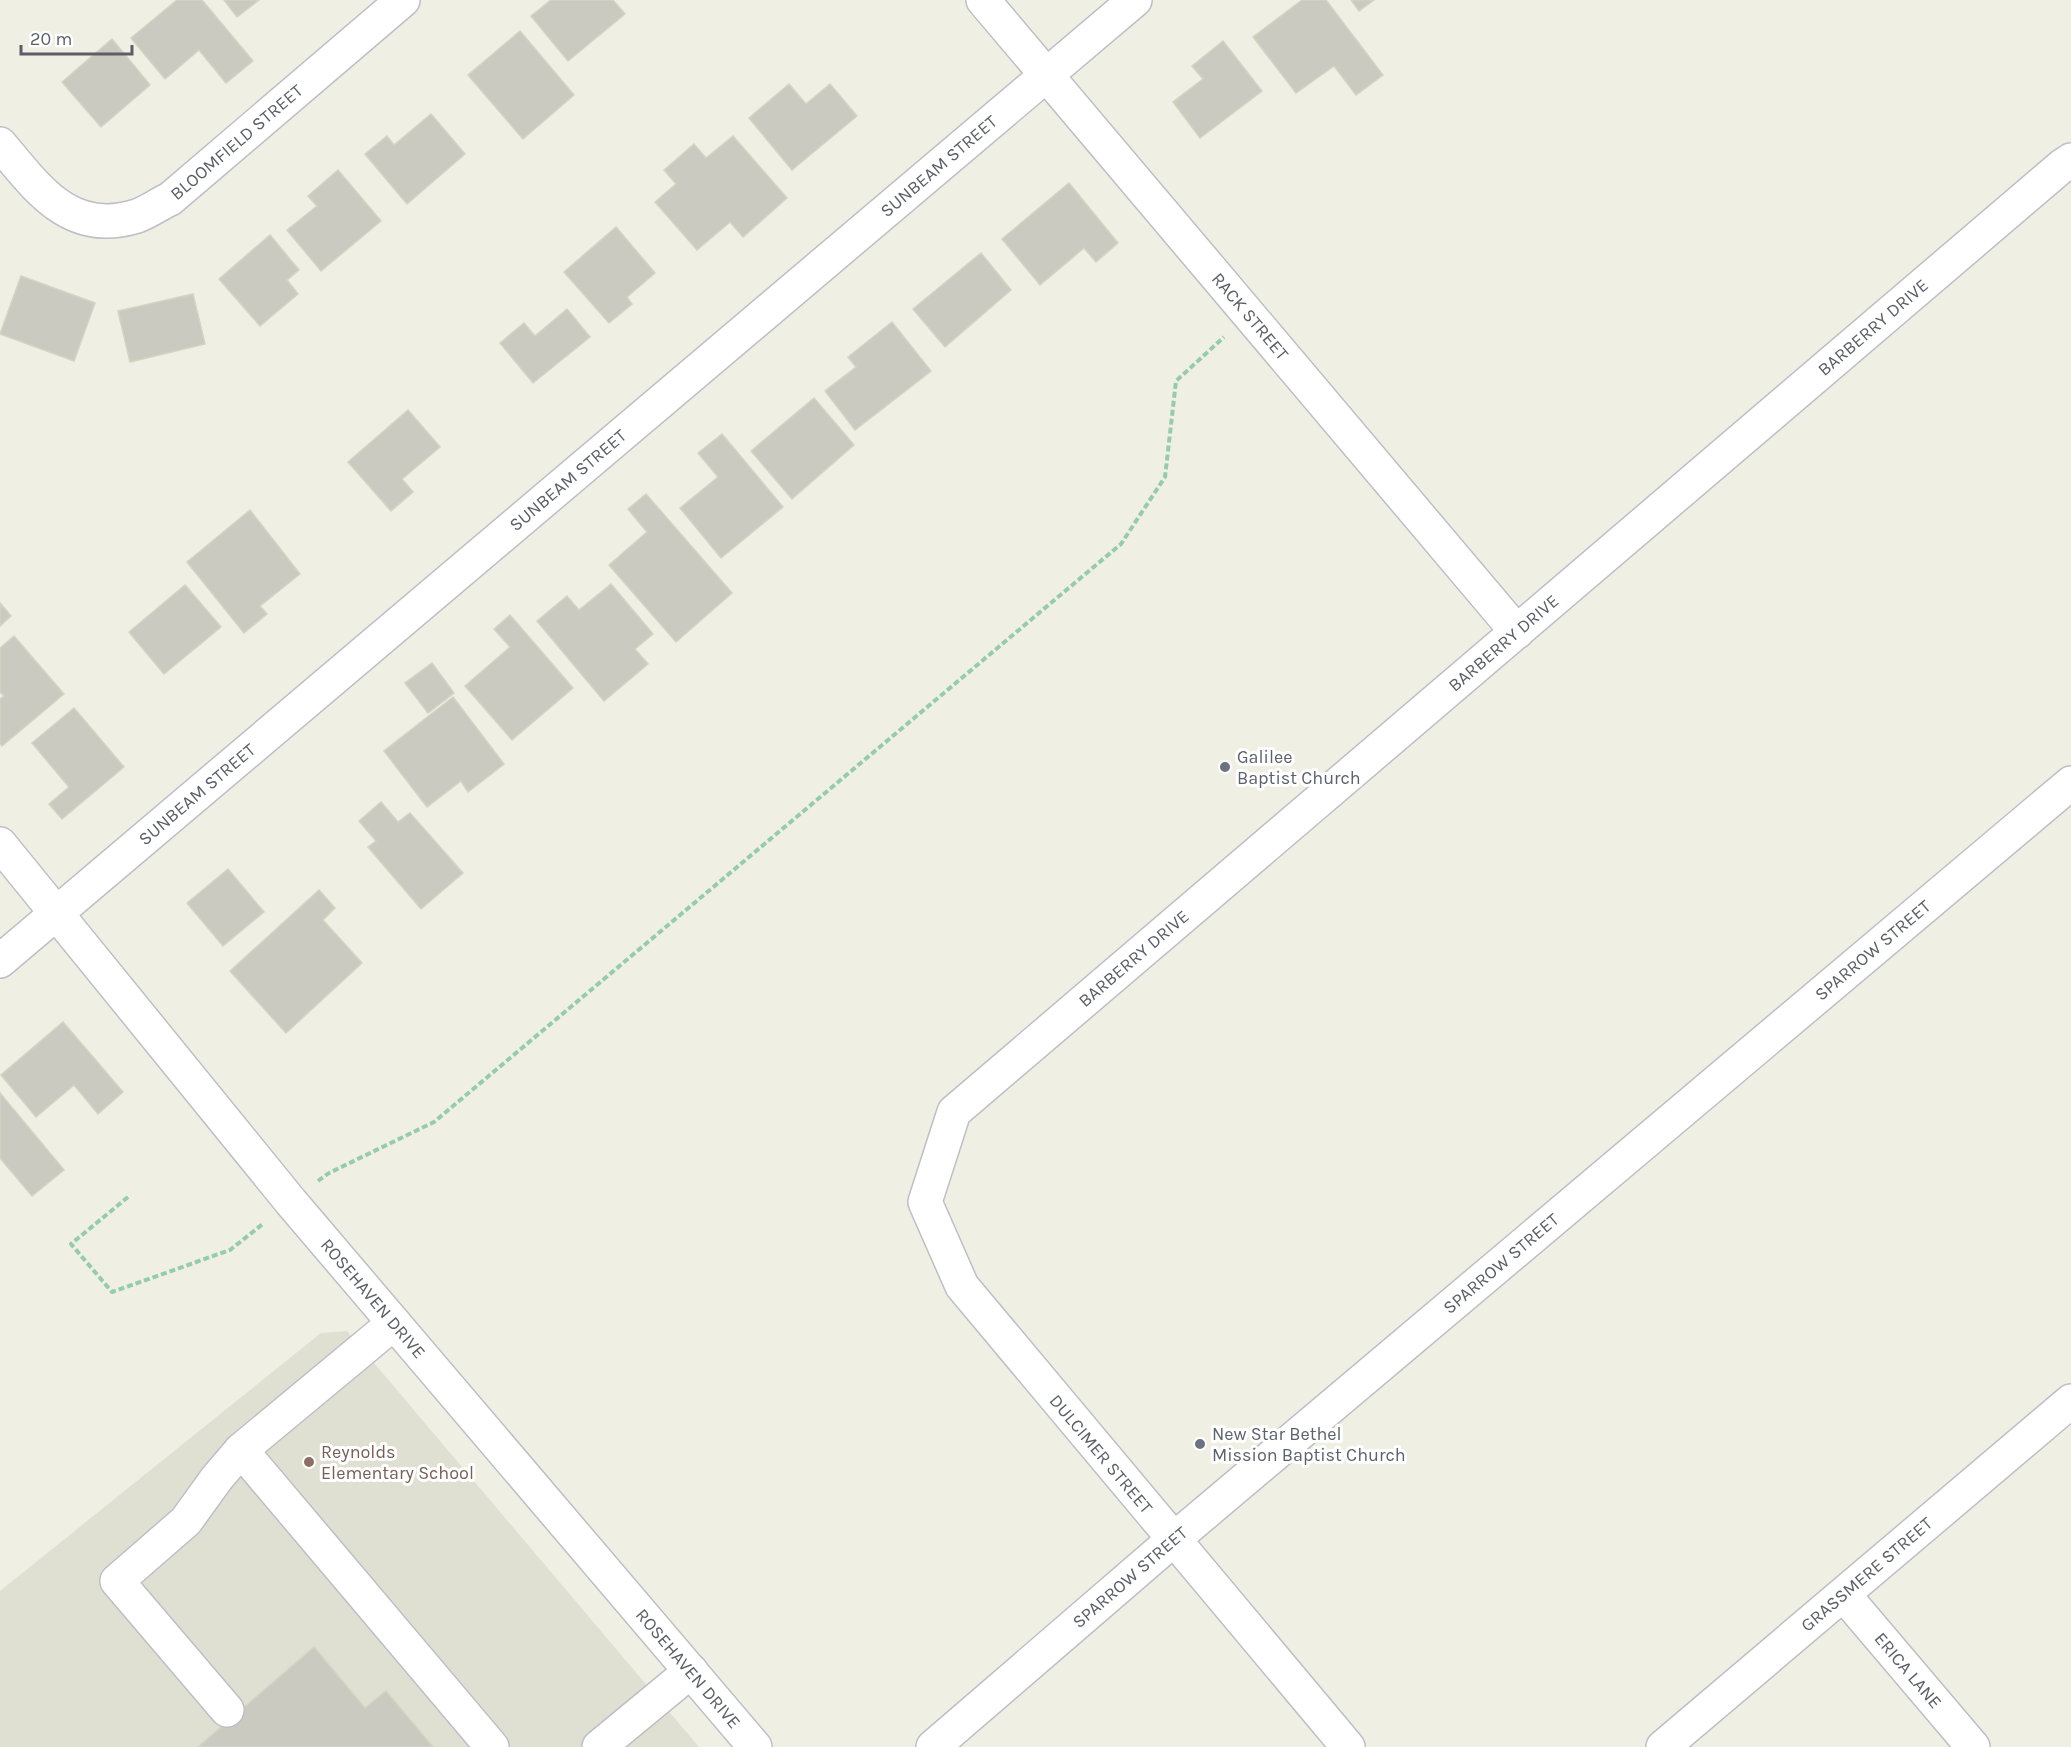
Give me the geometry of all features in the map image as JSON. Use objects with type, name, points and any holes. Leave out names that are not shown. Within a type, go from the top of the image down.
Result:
[{"type":"street","name":"BLOOMFIELD STREET","points":[[0,144],[37,188],[65,212],[102,223],[137,216],[170,199],[403,0]]},
{"type":"street","name":"RACK STREET","points":[[983,0],[1517,632]]},
{"type":"street","name":"SUNBEAM STREET","points":[[0,961],[1135,0]]},
{"type":"street","name":"BARBERRY DRIVE","points":[[947,1132],[954,1112],[2071,160]]},
{"type":"street","name":"SPARROW STREET","points":[[933,1747],[1173,1540],[2071,783]]},
{"type":"street","name":"ROSEHAVEN DRIVE","points":[[0,844],[291,1202],[755,1747]]},
{"type":"street","name":"DULCIMER STREET","points":[[947,1132],[925,1202],[962,1286],[1348,1747]]},
{"type":"street","points":[[227,1710],[117,1581],[186,1521],[217,1478],[241,1450],[394,1323]]},
{"type":"street","name":"GRASSMERE STREET","points":[[1663,1747],[2071,1401]]},
{"type":"street","points":[[241,1450],[492,1747]]},
{"type":"street","name":"ERICA LANE","points":[[1844,1595],[1973,1747]]},
{"type":"street","points":[[599,1747],[691,1671]]},
{"type":"path","points":[[128,1197],[71,1244],[112,1292],[230,1250],[329,1173],[434,1122],[1121,544],[1166,477],[1176,381],[1249,315]]},
{"type":"shaded area","name":"Reynolds Elementary School","points":[[347,1331],[699,1747],[0,1747],[0,1591],[321,1333]]},
{"type":"building","points":[[177,0],[202,0],[253,61],[226,83],[199,50],[165,79],[131,38]]},
{"type":"building","points":[[224,0],[259,0],[237,17]]},
{"type":"building","points":[[551,0],[613,0],[625,14],[568,61],[531,16]]},
{"type":"building","points":[[1302,0],[1326,0],[1383,75],[1356,95],[1334,66],[1296,93],[1253,37]]},
{"type":"building","points":[[1351,0],[1374,0],[1359,11]]},
{"type":"building","points":[[520,31],[574,95],[523,139],[468,75]]},
{"type":"building","points":[[112,39],[150,85],[101,127],[62,82]]},
{"type":"building","points":[[1223,41],[1262,91],[1200,138],[1173,102],[1203,79],[1192,66]]},
{"type":"building","points":[[789,84],[806,104],[830,84],[857,116],[792,170],[749,118]]},
{"type":"building","points":[[431,114],[465,154],[407,204],[365,154],[387,136],[394,145]]},
{"type":"building","points":[[733,136],[787,198],[743,237],[730,222],[697,250],[655,202],[676,184],[664,170],[694,144],[706,158]]},
{"type":"building","points":[[338,170],[381,221],[321,271],[287,230],[317,206],[308,196]]},
{"type":"building","points":[[1069,183],[1118,243],[1096,262],[1084,248],[1040,285],[1002,239]]},
{"type":"building","points":[[616,227],[655,273],[627,297],[632,304],[609,323],[564,272]]},
{"type":"building","points":[[270,235],[299,270],[287,280],[298,294],[260,326],[219,279]]},
{"type":"building","points":[[981,253],[1011,290],[945,347],[913,309]]},
{"type":"building","points":[[21,276],[95,303],[74,361],[0,334]]},
{"type":"building","points":[[193,294],[205,344],[130,362],[118,311]]},
{"type":"building","points":[[567,309],[590,337],[533,383],[500,343],[524,323],[535,336]]},
{"type":"building","points":[[892,322],[931,371],[855,430],[825,391],[856,367],[848,357]]},
{"type":"building","points":[[814,398],[854,445],[792,499],[751,451]]},
{"type":"building","points":[[408,410],[440,447],[402,479],[413,492],[391,511],[348,462]]},
{"type":"building","points":[[722,434],[783,507],[721,558],[680,508],[718,477],[698,453]]},
{"type":"building","points":[[646,494],[732,593],[676,642],[609,565],[647,532],[628,509]]},
{"type":"building","points":[[250,510],[300,574],[260,606],[267,614],[244,633],[187,562]]},
{"type":"building","points":[[611,584],[653,634],[635,649],[648,664],[604,701],[537,621],[567,596],[579,610]]},
{"type":"building","points":[[185,585],[221,627],[164,674],[129,632]]},
{"type":"building","points":[[0,603],[11,616],[0,626]]},
{"type":"building","points":[[510,615],[573,688],[512,740],[465,686],[510,647],[494,629]]},
{"type":"building","points":[[14,636],[64,694],[2,746],[0,744],[0,699],[4,696],[0,692],[0,648]]},
{"type":"building","points":[[432,663],[454,693],[428,713],[405,683]]},
{"type":"building","points":[[453,697],[504,764],[468,792],[461,781],[427,807],[384,751]]},
{"type":"building","points":[[74,708],[124,767],[62,819],[49,804],[69,787],[32,743]]},
{"type":"building","points":[[381,802],[398,822],[410,813],[463,873],[421,909],[368,847],[376,841],[359,821]]},
{"type":"building","points":[[228,869],[264,912],[223,946],[187,903]]},
{"type":"building","points":[[319,890],[335,908],[323,920],[362,963],[286,1033],[230,971]]},
{"type":"building","points":[[63,1022],[123,1092],[98,1114],[74,1085],[36,1117],[1,1075]]},
{"type":"building","points":[[0,1093],[64,1170],[32,1196],[0,1158]]},
{"type":"building","points":[[314,1647],[365,1708],[386,1691],[433,1747],[198,1747]]},
{"type":"place","name":"Galilee Baptist Church","points":[[1225,767]]},
{"type":"place","name":"New Star Bethel Mission Baptist Church","points":[[1200,1444]]},
{"type":"place","name":"Reynolds Elementary School","points":[[309,1462]]}]
